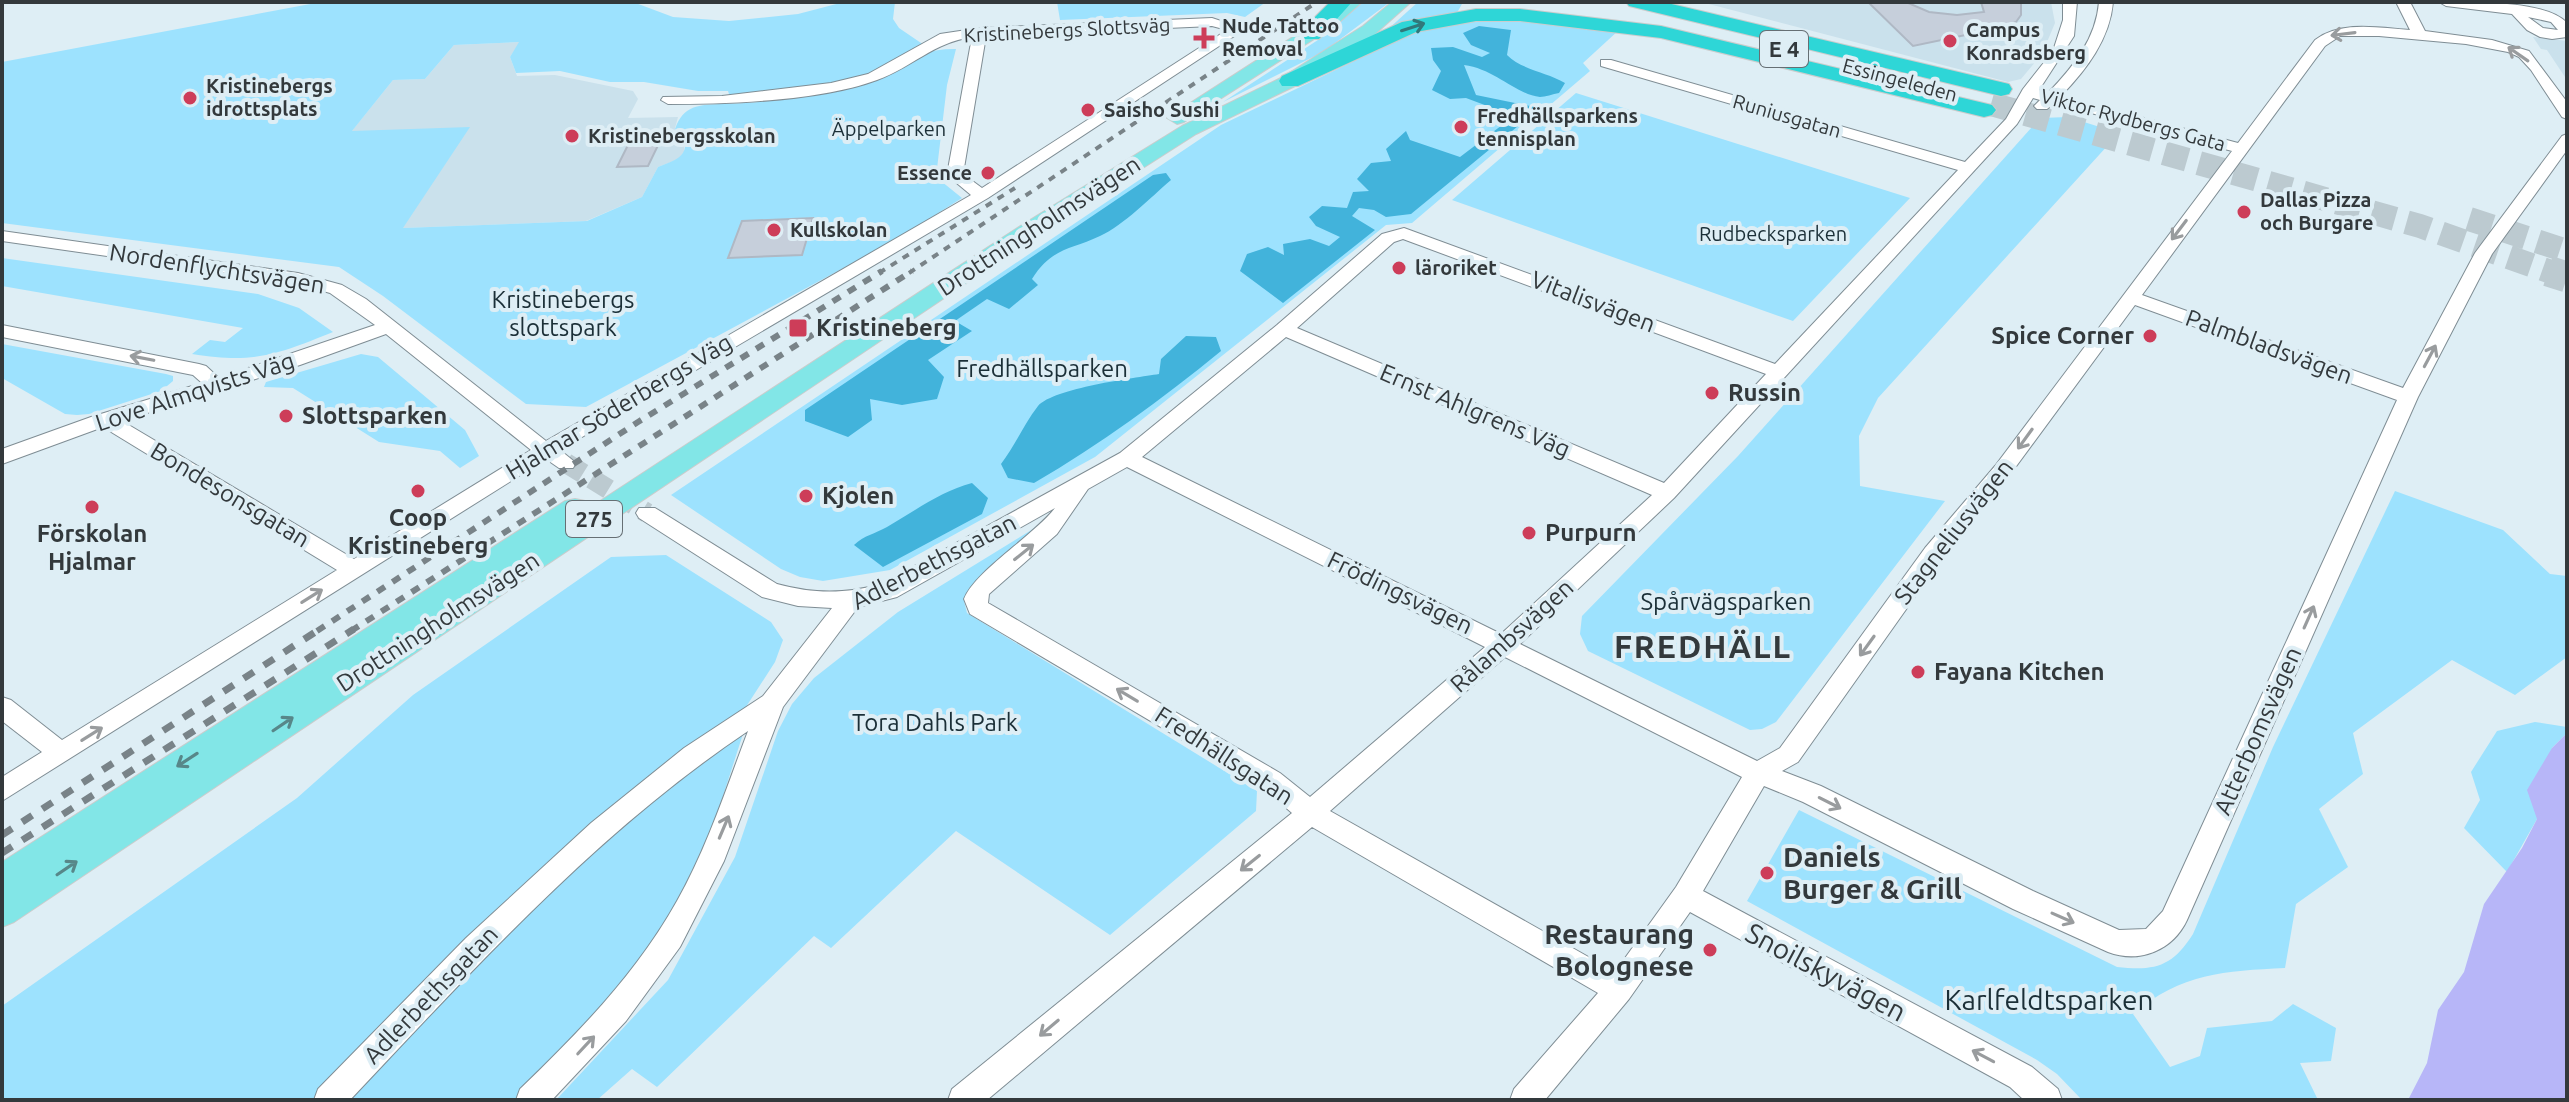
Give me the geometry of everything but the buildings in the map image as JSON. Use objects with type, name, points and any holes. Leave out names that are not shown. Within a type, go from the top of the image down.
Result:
[{"type":"highway","points":[[1311,34],[1342,2]]},
{"type":"highway","points":[[1513,2],[1992,101]]},
{"type":"highway","name":"Essingeleden","points":[[1575,2],[1705,28],[1992,101]]},
{"type":"highway","name":"Essingeleden","points":[[1636,2],[1833,47],[1992,101]]},
{"type":"highway","points":[[1681,2],[1833,47]]},
{"type":"highway","points":[[1290,81],[1399,31],[1444,19],[1476,15],[1534,16],[1661,32]]},
{"type":"main road","name":"Drottningholmsvägen","points":[[2,880],[1145,138],[1311,34],[1353,2]]},
{"type":"main road","name":"Drottningholmsvägen","points":[[2,911],[1030,230],[1189,130],[1290,81],[1369,30],[1402,2]]},
{"type":"street","name":"Rålambsvägen","points":[[963,1100],[1310,813],[1504,645],[1667,493],[2012,121],[2025,95],[2067,42],[2071,28],[2070,2]]},
{"type":"street","name":"Rålambsvägen","points":[[2012,121],[2047,102],[2101,33],[2107,17],[2106,2]]},
{"type":"street","points":[[2403,2],[2421,37],[2498,44],[2524,54],[2567,114]]},
{"type":"street","points":[[2446,2],[2516,11]]},
{"type":"street","name":"Kristinebergs Slottsväg","points":[[668,100],[722,100],[831,87],[873,77],[945,37],[980,32],[1212,22],[1238,29]]},
{"type":"street","name":"Hjalmar Söderbergs Väg","points":[[2,790],[354,570],[556,456],[982,195],[1238,29]]},
{"type":"street","points":[[980,32],[955,175],[982,195]]},
{"type":"street","name":"Stagneliusvägen","points":[[1525,1100],[1619,990],[1686,896],[1758,773],[1789,755],[1933,554],[2002,471],[2236,154],[2328,36],[2354,32],[2421,37]]},
{"type":"street","name":"Runiusgatan","points":[[1606,63],[1968,168]]},
{"type":"street","name":"Viktor Rydbergs Gata","points":[[2025,95],[2236,154]]},
{"type":"street","name":"Atterbomsvägen","points":[[1758,773],[1812,794],[2023,900],[2118,943],[2153,941],[2173,920],[2408,397],[2484,253],[2567,139]]},
{"type":"street","name":"Vitalisvägen","points":[[1404,233],[1781,373]]},
{"type":"street","name":"Adlerbethsgatan","points":[[329,1100],[476,947],[600,831],[693,755],[772,703],[850,601],[889,591],[1082,480],[1127,458],[1284,329],[1388,238],[1404,233]]},
{"type":"street","name":"Nordenflychtsvägen","points":[[2,236],[323,284],[347,294],[523,435],[556,456]]},
{"type":"street","name":"Palmbladsvägen","points":[[2129,297],[2408,397]]},
{"type":"street","name":"Love Almqvists Väg","points":[[2,457],[214,384],[345,344],[389,326]]},
{"type":"street","name":"Ernst Ahlgrens Väg","points":[[1284,329],[1667,493]]},
{"type":"street","points":[[2,331],[199,370],[214,384]]},
{"type":"street","name":"Bondesonsgatan","points":[[106,420],[354,570]]},
{"type":"street","name":"Frödingsvägen","points":[[1127,458],[1758,773]]},
{"type":"street","name":"Fredhällsgatan","points":[[1082,480],[1070,506],[1052,529],[979,589],[975,599],[978,608],[1271,780],[1310,813],[1619,990]]},
{"type":"street","points":[[647,513],[770,591],[798,598],[850,601]]},
{"type":"street","points":[[531,1100],[619,1007],[687,912],[772,703]]},
{"type":"street","points":[[2,707],[61,753]]},
{"type":"street","name":"Snoilskyvägen","points":[[1686,896],[2021,1077],[2047,1100]]},
{"type":"shaded area","name":"Campus Konradsberg","points":[[1701,2],[2051,2],[2055,23],[2042,54],[2021,79],[2008,82]]},
{"type":"shaded area","points":[[1479,26],[1511,30],[1507,55],[1520,64],[1565,83],[1559,93],[1542,97],[1531,95],[1485,71],[1464,65],[1476,95],[1540,108],[1411,214],[1386,217],[1374,210],[1359,208],[1352,216],[1375,230],[1283,303],[1240,271],[1247,254],[1268,247],[1284,255],[1283,244],[1310,239],[1329,246],[1340,237],[1316,226],[1309,217],[1322,206],[1347,208],[1353,192],[1369,191],[1357,179],[1371,163],[1391,161],[1386,149],[1406,131],[1410,140],[1460,157],[1514,116],[1466,98],[1450,99],[1432,90],[1441,71],[1433,60],[1431,48],[1453,47],[1482,57],[1490,53],[1471,45],[1463,33]]},
{"type":"shaded area","points":[[2533,37],[2567,41],[2567,80],[2547,50],[2541,49]]},
{"type":"shaded area","name":"Kristinebergsskolan","points":[[520,42],[510,57],[517,76],[555,75],[633,91],[638,99],[628,118],[678,117],[674,132],[685,139],[684,152],[679,159],[658,167],[642,197],[586,221],[402,228],[351,132],[393,80],[425,79],[454,45]]},
{"type":"shaded area","points":[[1166,173],[1171,180],[1118,225],[1047,261],[1032,279],[1038,285],[1009,309],[987,299],[955,321],[972,331],[928,360],[944,377],[937,399],[902,405],[870,399],[872,420],[848,437],[805,421],[805,410],[1153,175]]},
{"type":"shaded area","points":[[1186,336],[1216,337],[1221,351],[1130,421],[1034,483],[1008,478],[1001,464],[1038,406],[1077,389],[1159,374],[1161,359]]},
{"type":"shaded area","points":[[972,483],[988,498],[982,514],[883,567],[854,545],[939,496]]},
{"type":"shaded area","points":[[2567,733],[2567,1100],[2408,1100],[2427,1063],[2438,1010],[2464,972],[2484,904],[2522,848],[2537,819],[2527,790],[2552,748]]},
{"type":"green space","points":[[321,2],[633,2],[673,17],[729,21],[798,14],[844,2],[895,2],[893,19],[899,28],[924,45],[868,75],[831,84],[730,97],[728,91],[698,91],[644,82],[610,82],[560,71],[516,73],[510,57],[519,42],[454,45],[425,79],[393,80],[352,131],[470,127],[403,228],[587,221],[642,197],[658,167],[682,155],[685,139],[674,133],[681,118],[690,109],[703,105],[778,100],[835,90],[924,53],[956,49],[947,85],[936,177],[962,198],[899,238],[586,407],[526,404],[383,296],[339,267],[2,223],[2,62]]},
{"type":"green space","points":[[1057,2],[1266,2],[1245,17],[1227,13],[1060,20]]},
{"type":"green space","points":[[1363,2],[1390,2],[1323,52],[1223,102],[1321,38]]},
{"type":"green space","points":[[1418,2],[1463,2],[1457,13],[1428,17],[1386,31]]},
{"type":"green space","name":"Fredhällsparken","points":[[1495,18],[1619,30],[1583,63],[1590,71],[1412,223],[1386,225],[1095,457],[890,570],[823,581],[800,577],[781,569],[671,495],[1221,125],[1421,29]]},
{"type":"green space","name":"Rudbecksparken","points":[[1576,93],[1910,198],[1793,321],[1452,200]]},
{"type":"green space","name":"Spårvägsparken","points":[[2068,117],[2119,133],[1878,398],[1859,436],[1860,486],[1945,501],[1776,722],[1762,729],[1750,730],[1588,651],[1580,634],[1582,616],[1738,456],[2032,127],[2041,118]]},
{"type":"green space","points":[[2,258],[258,294],[299,308],[333,332],[296,347],[264,355],[232,358],[192,354],[210,340],[225,342],[243,328],[2,286]]},
{"type":"green space","points":[[2,344],[166,374],[173,376],[173,381],[161,391],[89,414],[65,414],[2,378]]},
{"type":"green space","points":[[361,354],[378,357],[465,430],[479,456],[460,468],[440,451],[379,442],[293,388],[264,387],[266,382]]},
{"type":"green space","name":"Karlfeldtsparken","points":[[2395,491],[2503,530],[2550,574],[2567,576],[2567,657],[2515,695],[2452,660],[2353,733],[2363,774],[2319,809],[2348,867],[2296,904],[2285,968],[2223,973],[2186,982],[2151,1000],[2133,1014],[2170,1067],[2200,1056],[2207,1028],[2272,1021],[2293,1004],[2336,1028],[2331,1061],[2300,1063],[2318,1100],[2082,1100],[2057,1074],[2037,1060],[1747,901],[1799,810],[2117,967],[2152,967],[2170,960],[2193,934],[2273,747]]},
{"type":"green space","name":"Tora Dahls Park","points":[[1041,524],[972,587],[964,601],[967,613],[1257,791],[1256,811],[1110,935],[956,831],[831,948],[814,936],[657,1087],[632,1069],[597,1100],[556,1100],[668,980],[735,857],[778,731],[792,704],[814,678],[898,612]]},
{"type":"green space","points":[[666,555],[771,622],[783,640],[775,662],[744,710],[742,737],[714,824],[674,909],[615,995],[516,1100],[2,1100],[2,1006],[297,798],[413,695],[611,557]]},
{"type":"green space","points":[[2535,722],[2567,727],[2567,733],[2552,748],[2537,819],[2507,872],[2464,828],[2480,800],[2471,772],[2497,731]]},
{"type":"tunnel","points":[[1991,104],[2420,226],[2551,272]]},
{"type":"tunnel","points":[[2469,219],[2567,251]]},
{"type":"tunnel","points":[[2551,272],[2567,277]]},
{"type":"tunnel","points":[[566,463],[647,513]]},
{"type":"railway","points":[[909,273],[1317,2]]},
{"type":"railway","points":[[879,273],[1015,188]]},
{"type":"railway","points":[[317,631],[638,422],[882,271]]},
{"type":"railway","points":[[351,631],[912,271]]},
{"type":"railway","points":[[2,835],[320,629]]},
{"type":"railway","points":[[2,853],[354,629]]},
{"type":"place","name":"Nude Tattoo Removal","points":[[1204,38]]},
{"type":"place","name":"Campus Konradsberg","points":[[1950,41]]},
{"type":"place","name":"Kristinebergs idrottsplats","points":[[190,98]]},
{"type":"place","name":"Saisho Sushi","points":[[1088,110]]},
{"type":"place","name":"Fredhällsparkens tennisplan","points":[[1461,127]]},
{"type":"place","name":"Kristinebergsskolan","points":[[572,136]]},
{"type":"place","name":"Essence","points":[[988,173]]},
{"type":"place","name":"Dallas Pizza och Burgare","points":[[2244,212]]},
{"type":"place","name":"Kullskolan","points":[[774,230]]},
{"type":"place","name":"läroriket","points":[[1399,268]]},
{"type":"place","name":"Kristineberg","points":[[798,328]]},
{"type":"place","name":"Spice Corner","points":[[2150,336]]},
{"type":"place","name":"Russin","points":[[1712,393]]},
{"type":"place","name":"Slottsparken","points":[[286,416]]},
{"type":"place","name":"Coop Kristineberg","points":[[418,491]]},
{"type":"place","name":"Kjolen","points":[[806,496]]},
{"type":"place","name":"Förskolan Hjalmar","points":[[92,507]]},
{"type":"place","name":"Purpurn","points":[[1529,533]]},
{"type":"place","name":"Fayana Kitchen","points":[[1918,672]]},
{"type":"place","name":"Daniels Burger & Grill","points":[[1767,873]]},
{"type":"place","name":"Restaurang Bolognese","points":[[1710,950]]},
{"type":"district","name":"FREDHÄLL","points":[[1703,647]]},
{"type":"park label","name":"Äppelparken","points":[[889,129]]},
{"type":"park label","name":"Kristinebergs slottspark","points":[[563,314]]}]
